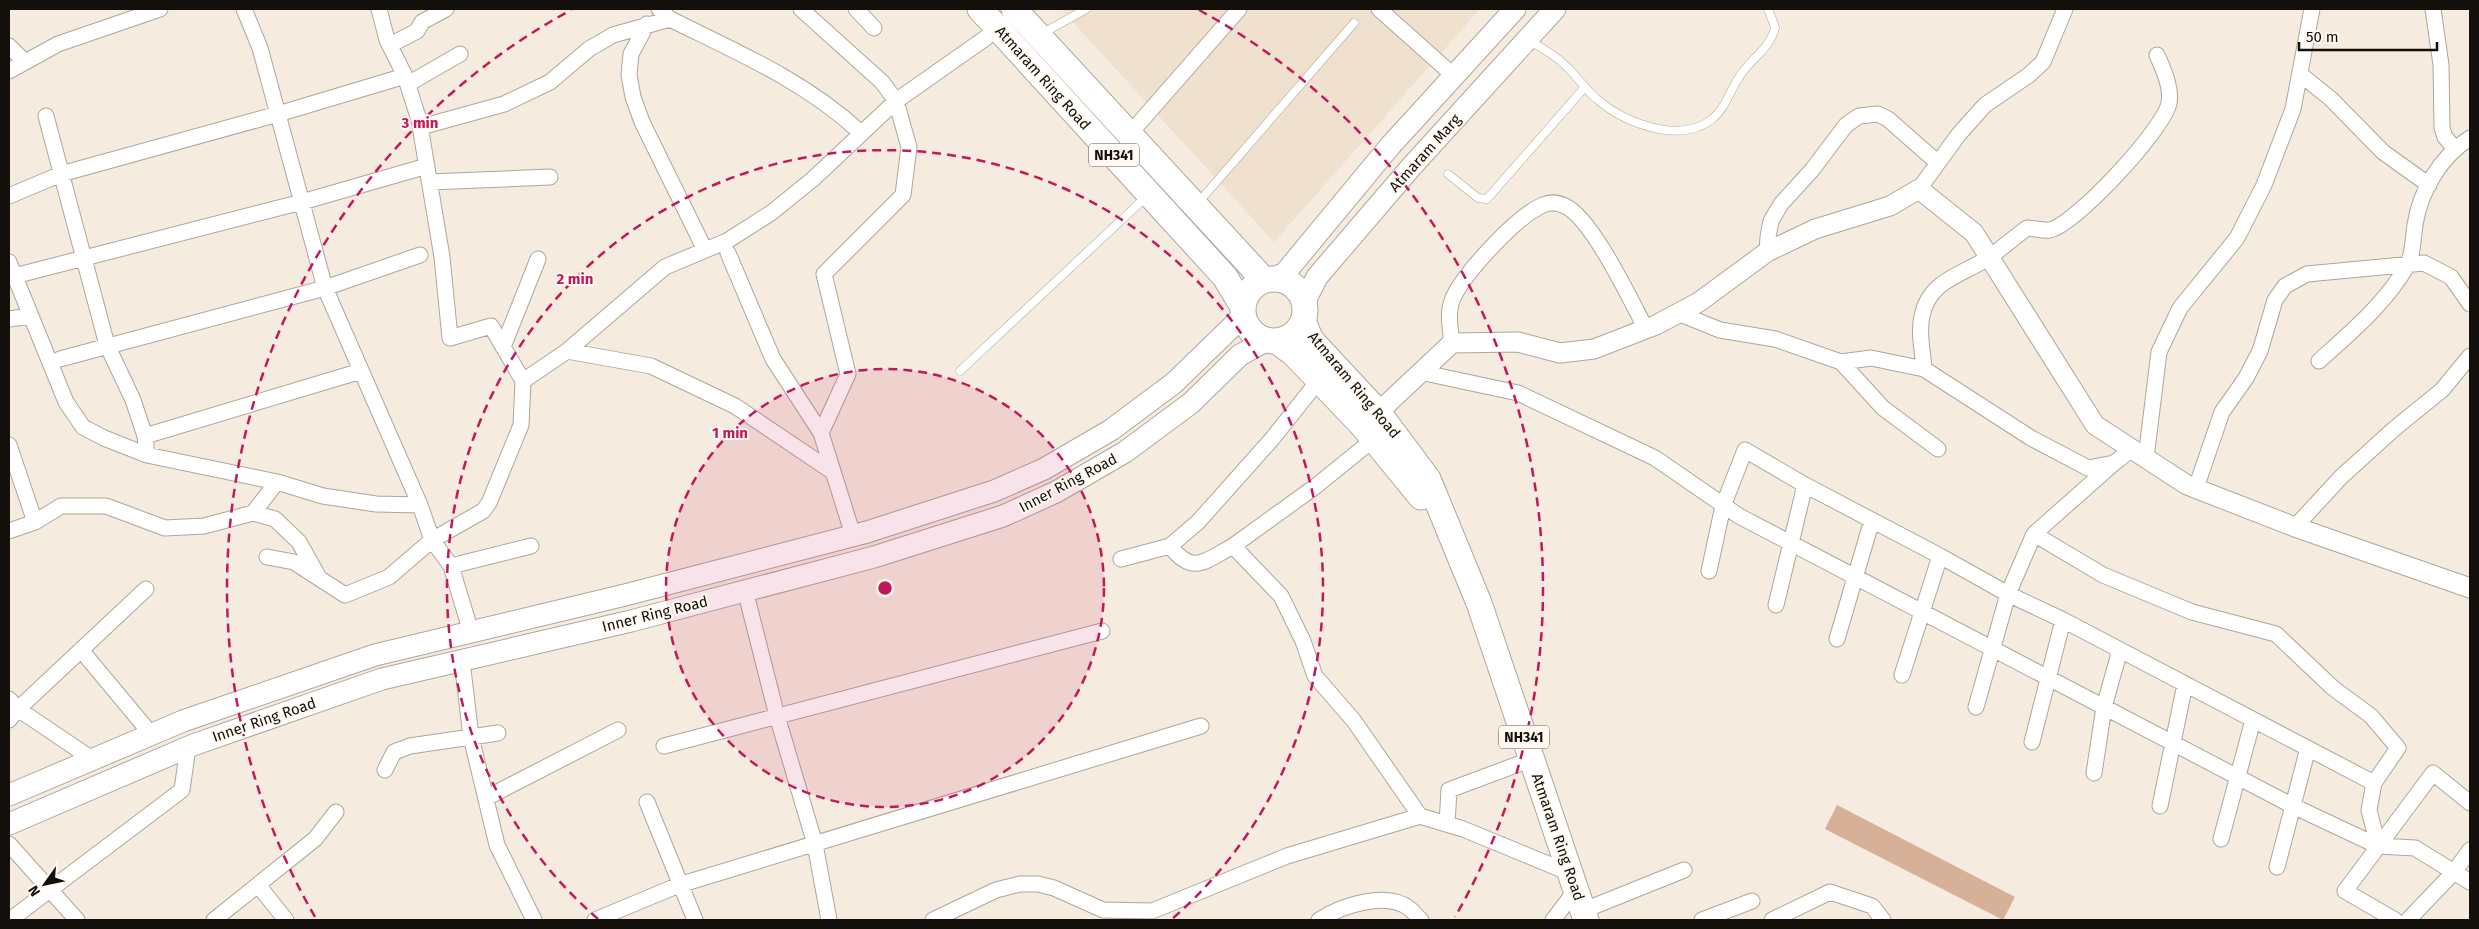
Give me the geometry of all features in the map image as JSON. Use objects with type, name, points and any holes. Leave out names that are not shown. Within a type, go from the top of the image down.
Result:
[{"type":"highway","name":"Atmaram Ring Road","points":[[980,9],[1225,277],[1243,311]]},
{"type":"highway","name":"Atmaram Ring Road","points":[[1014,9],[1194,206],[1268,279]]},
{"type":"highway","name":"NH341","points":[[1268,279],[1281,280],[1296,288],[1304,312]]},
{"type":"highway","points":[[1243,311],[1249,290],[1268,279]]},
{"type":"highway","name":"NH341","points":[[1243,311],[1251,331],[1271,341]]},
{"type":"highway","name":"Atmaram Ring Road","points":[[1304,312],[1311,340],[1378,412],[1428,479],[1479,603],[1578,898]]},
{"type":"highway","points":[[1271,341],[1292,335],[1304,312]]},
{"type":"highway","name":"Atmaram Ring Road","points":[[1271,341],[1293,353],[1374,439],[1414,487],[1460,555]]},
{"type":"main road","name":"Atmaram Marg","points":[[1304,312],[1324,270],[1412,166],[1555,9]]},
{"type":"main road","name":"Atmaram Marg","points":[[1268,279],[1285,273],[1390,146],[1512,10]]},
{"type":"main road","name":"Inner Ring Road","points":[[9,795],[183,720],[375,655],[625,595],[853,535],[994,491],[1044,469],[1111,430],[1174,383],[1243,311]]},
{"type":"main road","name":"Inner Ring Road","points":[[9,824],[188,747],[382,680],[631,621],[883,554],[1003,516],[1056,492],[1126,452],[1191,403],[1240,355],[1271,341]]},
{"type":"street","points":[[9,71],[24,61],[58,44],[160,9]]},
{"type":"street","points":[[244,9],[260,48],[325,288],[420,505],[432,540],[451,566],[471,632]]},
{"type":"street","points":[[267,557],[294,562],[345,595],[389,577],[432,540],[477,516],[489,504],[521,425],[523,381],[491,326],[450,338],[442,258],[421,127],[406,80],[390,45],[379,9]]},
{"type":"street","points":[[390,45],[417,31],[422,22],[446,9]]},
{"type":"street","points":[[801,9],[882,82],[896,101],[909,147],[903,195],[824,274],[848,374],[821,433]]},
{"type":"street","points":[[856,9],[874,28]]},
{"type":"street","points":[[1134,129],[1239,9]]},
{"type":"street","points":[[1379,9],[1454,76]]},
{"type":"street","points":[[1386,405],[1452,343],[1518,342],[1560,353],[1594,348],[1646,329],[1699,302],[1767,252],[1814,229],[1890,206],[1919,189],[1959,134],[1985,105],[2029,74],[2042,62],[2064,9]]},
{"type":"street","points":[[2139,454],[2159,352],[2180,308],[2237,238],[2264,184],[2293,109],[2312,9]]},
{"type":"street","points":[[2433,9],[2441,65],[2442,128],[2445,137],[2455,149]]},
{"type":"street","points":[[421,127],[504,104],[550,82],[589,49],[613,35],[647,24],[664,14],[800,85],[836,110],[860,132]]},
{"type":"street","points":[[647,24],[631,54],[629,75],[633,97],[642,122],[705,250]]},
{"type":"street","points":[[523,381],[567,351],[665,267],[727,241],[771,214],[813,179],[860,132],[896,101],[987,36]]},
{"type":"street","points":[[9,46],[24,61]]},
{"type":"street","points":[[9,196],[60,174],[406,80],[460,54]]},
{"type":"street","points":[[1924,369],[1921,317],[1926,301],[1933,290],[1943,282],[1990,257],[2027,228],[2050,230],[2079,213],[2128,163],[2159,123],[2169,104],[2170,93],[2158,54]]},
{"type":"street","points":[[2300,74],[2331,99],[2382,152],[2429,185]]},
{"type":"street","points":[[1767,252],[1771,221],[1781,204],[1812,170],[1846,125],[1859,116],[1878,114],[1888,119],[1938,163]]},
{"type":"street","points":[[46,116],[107,345],[133,400],[145,436],[147,455]]},
{"type":"street","points":[[2319,361],[2361,323],[2391,291],[2409,264],[2416,216],[2429,185],[2438,168],[2455,149],[2470,138]]},
{"type":"street","points":[[22,274],[302,202],[428,166]]},
{"type":"street","points":[[430,182],[550,177]]},
{"type":"street","points":[[1919,189],[1974,233],[2096,425],[2139,454],[2196,488],[2295,527],[2470,588]]},
{"type":"street","points":[[1452,343],[1448,316],[1453,298],[1467,276],[1492,247],[1529,212],[1544,205],[1554,203],[1573,210],[1599,244],[1646,329]]},
{"type":"street","points":[[728,253],[773,359],[821,433],[853,535]]},
{"type":"street","points":[[60,359],[325,288],[420,255]]},
{"type":"street","points":[[503,347],[538,259]]},
{"type":"street","points":[[9,262],[66,402],[83,426],[104,438],[147,455],[277,482],[323,496],[376,504],[420,505]]},
{"type":"street","points":[[2196,488],[2222,412],[2246,378],[2260,351],[2275,300],[2285,286],[2307,274],[2424,263],[2451,276],[2470,304]]},
{"type":"street","points":[[1678,313],[1720,330],[1775,339],[1841,362],[1871,358],[1924,369],[2031,438],[2088,468],[2139,454]]},
{"type":"street","points":[[9,319],[31,316]]},
{"type":"street","points":[[567,351],[651,366],[735,406],[833,472]]},
{"type":"street","points":[[2295,527],[2341,477],[2394,429],[2442,390],[2470,356]]},
{"type":"street","points":[[1841,362],[1883,408],[1938,450]]},
{"type":"street","points":[[145,436],[361,371]]},
{"type":"street","points":[[1420,372],[1518,393],[1655,458],[1738,516],[2293,806],[2378,846],[2415,848],[2470,882]]},
{"type":"street","points":[[1121,558],[1170,546],[1198,522],[1272,439],[1319,380]]},
{"type":"street","points":[[1170,546],[1180,559],[1188,563],[1197,564],[1233,546],[1316,486],[1374,439]]},
{"type":"street","points":[[9,445],[35,522]]},
{"type":"street","points":[[1710,572],[1723,506],[1745,450],[2008,594],[2063,620],[2374,783]]},
{"type":"street","points":[[1976,707],[2008,594],[2034,534],[2114,462]]},
{"type":"street","points":[[253,513],[277,482]]},
{"type":"street","points":[[1776,605],[1806,485]]},
{"type":"street","points":[[9,530],[35,522],[61,506],[106,506],[165,528],[204,526],[253,513],[275,518],[299,542],[318,578]]},
{"type":"street","points":[[1837,639],[1872,520]]},
{"type":"street","points":[[2034,534],[2103,575],[2192,612],[2276,634],[2333,688],[2372,716],[2398,748],[2374,783],[2369,810],[2378,846]]},
{"type":"street","points":[[451,566],[531,546]]},
{"type":"street","points":[[1233,546],[1281,596],[1303,642],[1316,676],[1354,721],[1420,816]]},
{"type":"street","points":[[1902,675],[1940,556]]},
{"type":"street","points":[[92,759],[12,710],[81,650],[146,589]]},
{"type":"street","points":[[745,590],[778,716],[815,844],[829,920]]},
{"type":"street","points":[[2032,742],[2050,678],[2063,620]]},
{"type":"street","points":[[664,746],[1102,631]]},
{"type":"street","points":[[81,650],[151,734]]},
{"type":"street","points":[[2094,773],[2104,707],[2120,650]]},
{"type":"street","points":[[462,661],[471,738],[497,845],[534,920]]},
{"type":"street","points":[[2160,806],[2185,684]]},
{"type":"street","points":[[2221,839],[2254,720]]},
{"type":"street","points":[[595,920],[679,885],[1201,726]]},
{"type":"street","points":[[486,798],[618,730]]},
{"type":"street","points":[[385,770],[394,752],[410,746],[498,733]]},
{"type":"street","points":[[10,920],[182,790],[188,747]]},
{"type":"street","points":[[2277,866],[2308,748]]},
{"type":"street","points":[[1447,824],[1449,790],[1532,759]]},
{"type":"street","points":[[2395,920],[2345,891],[2433,773],[2470,803]]},
{"type":"street","points":[[647,802],[679,885],[695,920]]},
{"type":"street","points":[[214,920],[315,839],[336,812]]},
{"type":"street","points":[[933,920],[996,890],[1020,884],[1038,884],[1054,888],[1103,910],[1152,911],[1287,856],[1420,816],[1447,824],[1578,898]]},
{"type":"street","points":[[9,844],[77,920]]},
{"type":"street","points":[[2408,920],[2454,872],[2470,850]]},
{"type":"street","points":[[1553,920],[1578,898],[1684,870]]},
{"type":"street","points":[[258,885],[286,920]]},
{"type":"street","points":[[1772,920],[1830,892],[1872,906],[1883,920]]},
{"type":"street","points":[[1319,920],[1331,912],[1360,902],[1386,900],[1410,908],[1421,920]]},
{"type":"street","points":[[1702,920],[1752,901]]},
{"type":"lane","points":[[1045,32],[1086,9]]},
{"type":"lane","points":[[1527,40],[1548,51],[1614,112],[1657,128],[1684,130],[1701,126],[1712,119],[1724,105],[1747,64],[1770,41],[1776,27],[1768,9]]},
{"type":"lane","points":[[1194,206],[1354,22]]},
{"type":"lane","points":[[1448,174],[1478,198],[1487,199],[1585,87]]},
{"type":"lane","points":[[960,371],[1149,194]]},
{"type":"shaded area","points":[[1061,9],[1480,9],[1274,242]]},
{"type":"building","points":[[1837,805],[2015,897],[2003,920],[1825,829]]}]
